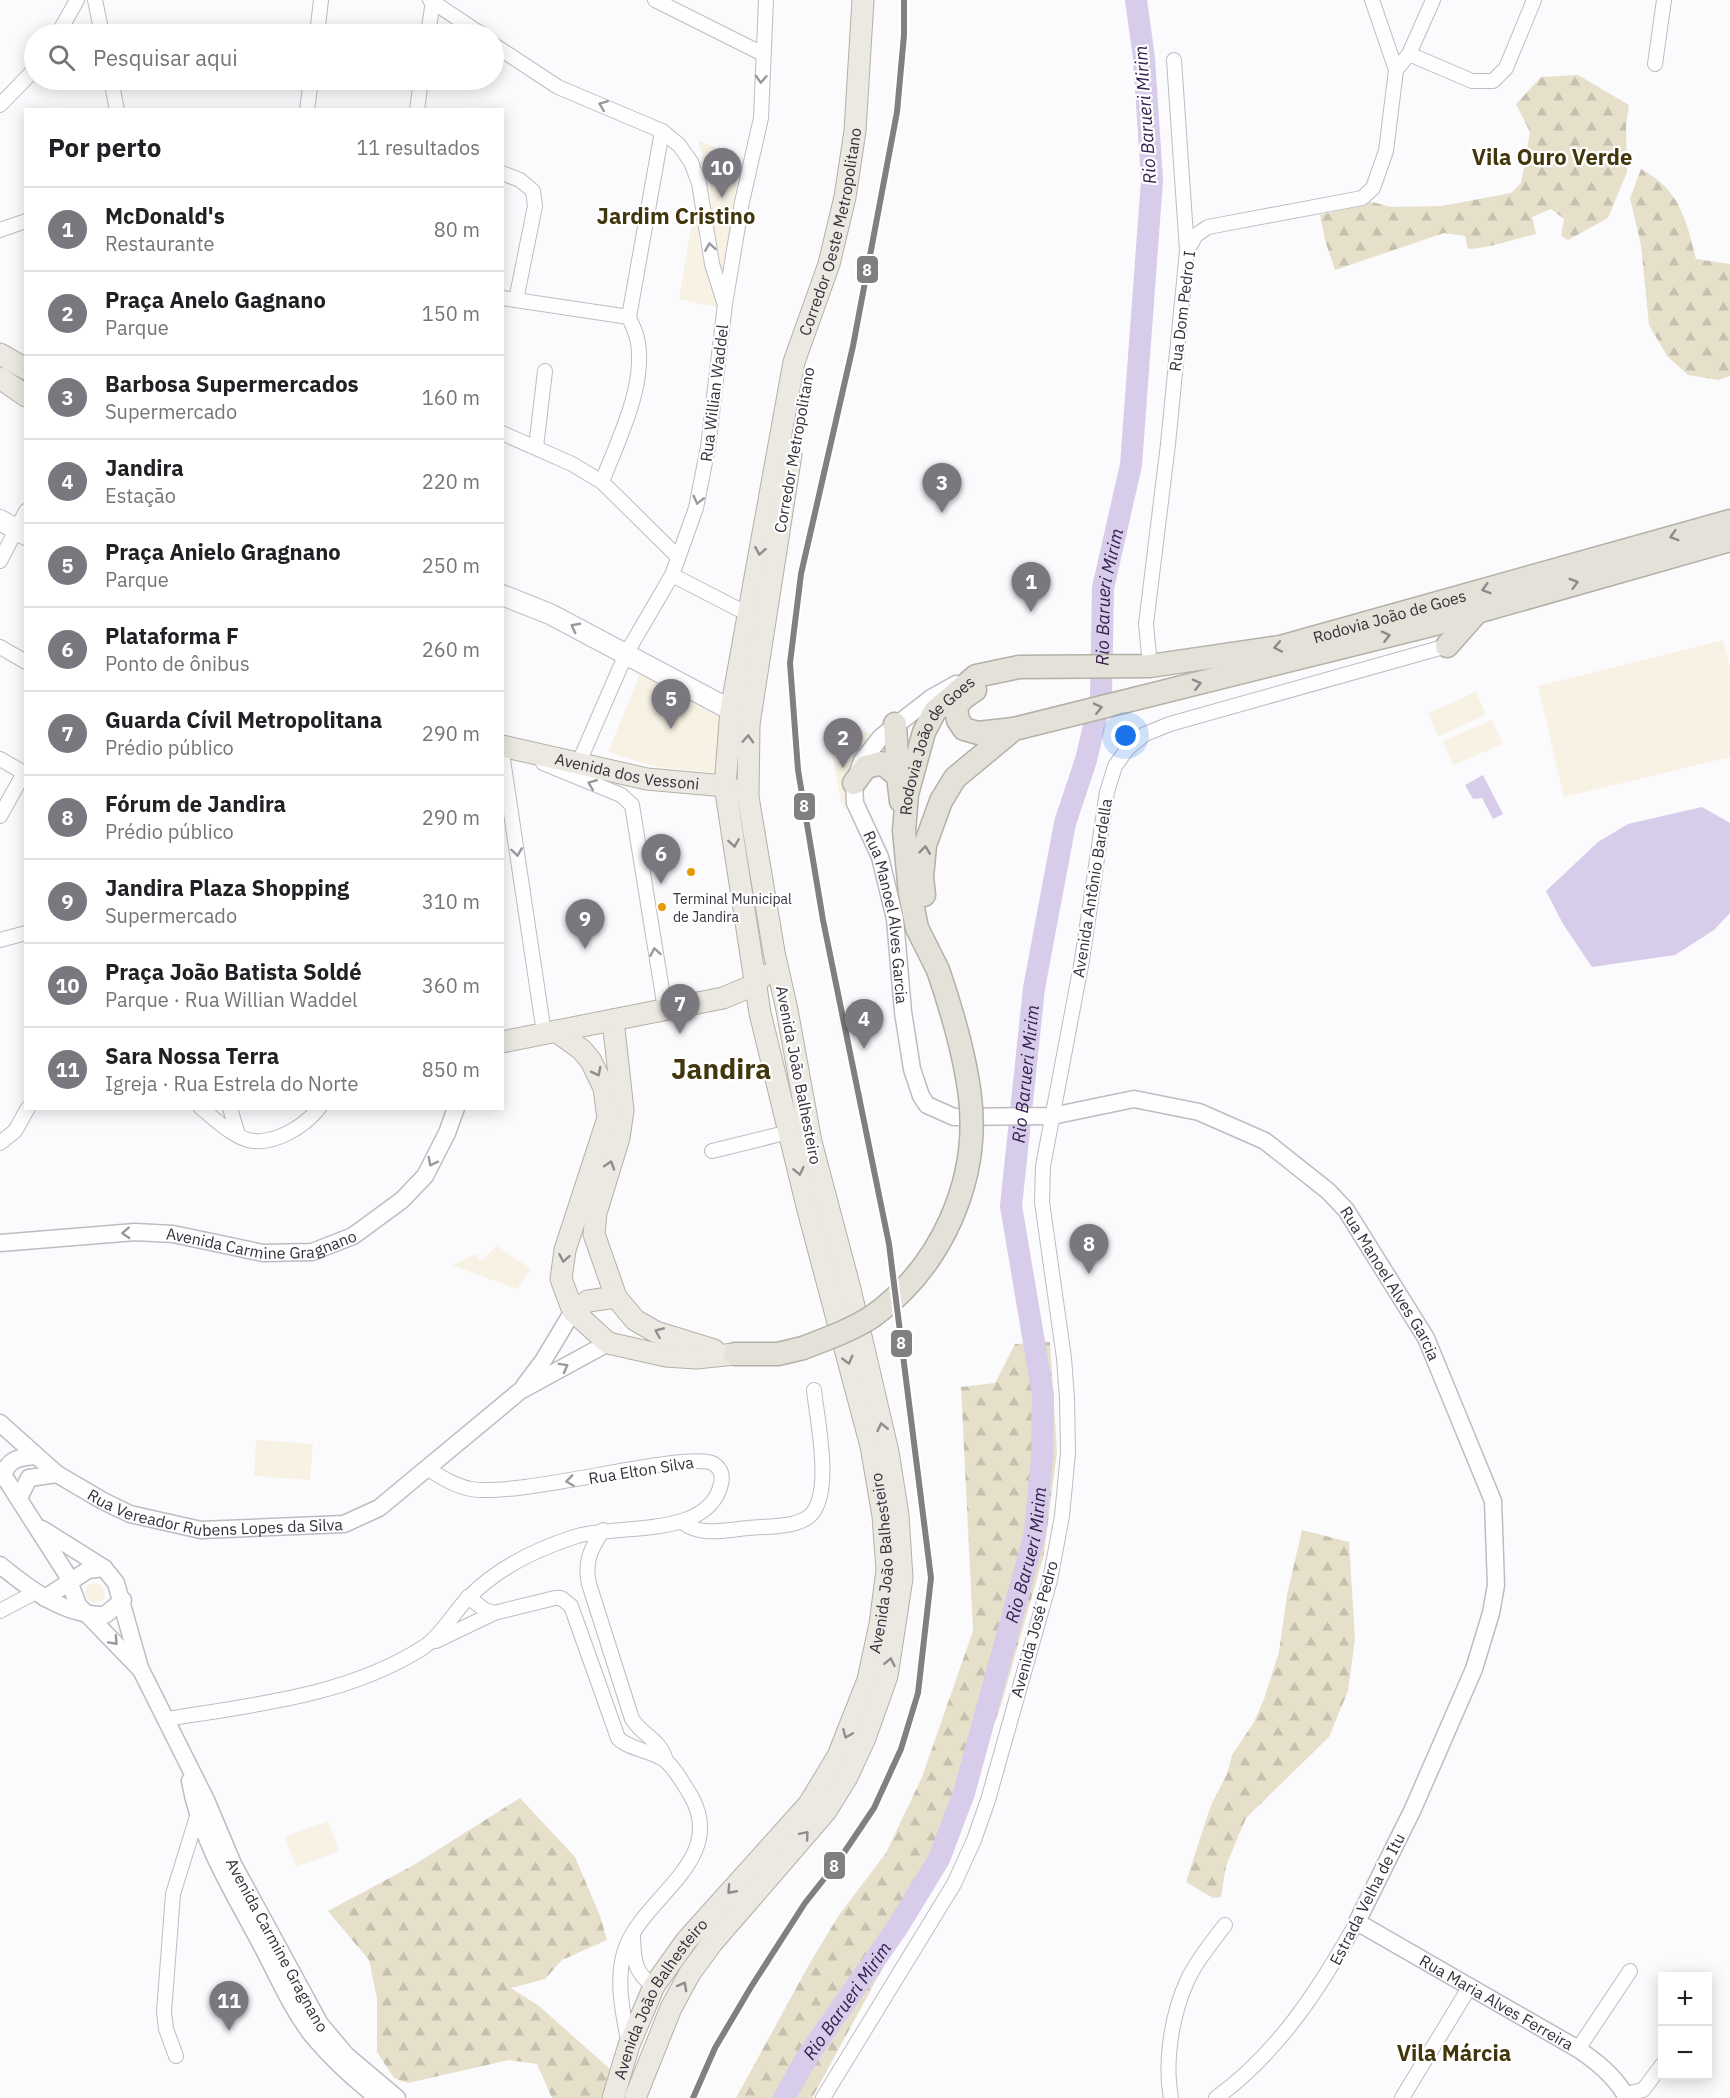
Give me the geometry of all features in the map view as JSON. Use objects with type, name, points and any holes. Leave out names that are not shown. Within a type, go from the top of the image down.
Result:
[{"type":"highway","name":"Rodovia João de Goes","points":[[933,960],[915,920],[904,831],[907,794],[924,732],[935,711],[976,676],[1019,667],[1139,666],[1280,647],[1730,521]]},
{"type":"highway","name":"Rodovia João de Goes","points":[[933,960],[922,877],[925,844],[930,824],[956,778],[1014,729],[1434,624],[1730,540]]},
{"type":"highway","points":[[1440,648],[1479,610]]},
{"type":"highway","points":[[1434,624],[1440,648]]},
{"type":"highway","points":[[1133,700],[1152,678],[1139,666]]},
{"type":"highway","points":[[1000,671],[962,699],[956,708],[958,720],[964,729],[978,733],[1014,729]]},
{"type":"highway","points":[[895,724],[904,831]]},
{"type":"highway","points":[[854,783],[866,767],[882,763],[898,776]]},
{"type":"highway","points":[[735,1354],[778,1354],[802,1348],[871,1317],[898,1296],[941,1241],[961,1196],[971,1143],[970,1100],[960,1046],[933,960]]},
{"type":"main road","name":"Corredor Oeste Metropolitano","points":[[724,786],[731,710],[794,362],[829,264],[845,197],[855,131],[863,0]]},
{"type":"main road","points":[[870,0],[870,29],[874,44]]},
{"type":"main road","name":"Corredor Metropolitano","points":[[748,798],[749,724],[796,418],[810,355],[854,216],[872,104],[875,0]]},
{"type":"main road","points":[[0,354],[24,368]]},
{"type":"main road","points":[[0,378],[24,395]]},
{"type":"main road","points":[[504,596],[550,614],[731,710]]},
{"type":"main road","name":"Avenida dos Vessoni","points":[[504,746],[647,778],[724,786],[748,798]]},
{"type":"main road","name":"Avenida João Balhesteiro","points":[[613,2098],[629,2045],[654,1986],[686,1941],[802,1811],[838,1756],[868,1680],[880,1624],[887,1570],[883,1516],[871,1446],[789,1132],[754,985],[724,786]]},
{"type":"main road","name":"Avenida João Balhesteiro","points":[[636,2098],[671,2008],[690,1973],[712,1943],[826,1811],[847,1777],[865,1738],[887,1676],[897,1618],[901,1567],[898,1515],[888,1452],[850,1289],[812,1148],[774,952],[748,798]]},
{"type":"main road","points":[[504,1042],[723,998],[754,985],[770,966],[774,952]]},
{"type":"main road","points":[[723,998],[760,1013]]},
{"type":"main road","points":[[613,1020],[623,1110],[619,1138],[596,1213],[594,1234],[616,1297],[635,1320],[663,1335],[735,1354]]},
{"type":"main road","points":[[550,1032],[582,1050],[591,1061],[604,1088],[608,1118],[565,1250],[561,1279],[573,1311],[608,1343],[666,1356],[735,1354]]},
{"type":"main road","points":[[573,1311],[588,1301],[616,1297]]},
{"type":"main road","name":"Rua Vereador Rubens Lopes da Silva","points":[[608,1343],[635,1320]]},
{"type":"main road","points":[[628,2098],[633,2071],[659,1999],[654,1986]]},
{"type":"street","points":[[63,24],[76,0]]},
{"type":"street","points":[[95,0],[100,24]]},
{"type":"street","points":[[317,24],[321,0]]},
{"type":"street","points":[[655,0],[763,54]]},
{"type":"street","name":"Rua Willian Waddel","points":[[579,762],[626,654],[672,575],[702,483],[725,304],[742,202],[761,118],[766,0]]},
{"type":"street","points":[[1372,0],[1396,70]]},
{"type":"street","points":[[1396,70],[1409,54],[1433,0]]},
{"type":"street","points":[[1409,54],[1472,81],[1493,81],[1506,68],[1534,0]]},
{"type":"street","points":[[1655,64],[1664,0]]},
{"type":"street","points":[[429,24],[431,1],[466,24]]},
{"type":"street","points":[[504,52],[558,87],[662,131],[685,154],[699,183],[712,264],[725,304]]},
{"type":"street","points":[[1174,60],[1187,251]]},
{"type":"street","name":"Rua Dom Pedro I","points":[[1139,666],[1168,444],[1187,251],[1196,235],[1209,226],[1362,198],[1373,188],[1386,151],[1396,70]]},
{"type":"street","points":[[0,105],[24,80]]},
{"type":"street","points":[[113,90],[117,108]]},
{"type":"street","points":[[307,108],[310,90]]},
{"type":"street","points":[[417,108],[420,90]]},
{"type":"street","points":[[602,482],[619,437],[639,366],[638,341],[629,316],[662,131]]},
{"type":"street","points":[[504,174],[520,180],[533,191],[535,206],[509,299],[629,316]]},
{"type":"street","points":[[0,230],[24,221]]},
{"type":"street","points":[[536,447],[545,371]]},
{"type":"street","points":[[504,434],[536,447],[602,482],[678,557]]},
{"type":"street","points":[[0,561],[14,528],[24,514]]},
{"type":"street","points":[[672,575],[740,610]]},
{"type":"street","points":[[0,647],[24,661]]},
{"type":"street","name":"Avenida Antônio Bardella","points":[[1046,1116],[1082,960],[1106,795],[1115,766],[1128,748],[1145,734],[1203,713],[1297,690],[1440,648]]},
{"type":"street","points":[[854,783],[862,761],[870,748],[895,724],[931,698],[976,676]]},
{"type":"street","points":[[504,747],[621,795],[632,805],[665,1010]]},
{"type":"street","points":[[0,759],[24,772]]},
{"type":"street","points":[[504,765],[550,1032]]},
{"type":"street","points":[[0,816],[24,775]]},
{"type":"street","name":"Rua Manoel Alves Garcia","points":[[854,783],[855,803],[880,856],[895,920],[903,1012],[912,1069],[921,1096],[927,1105],[954,1118],[1046,1116],[1134,1099],[1199,1112],[1265,1142],[1302,1169],[1346,1210],[1426,1338],[1493,1501],[1496,1585],[1491,1613],[1474,1669]]},
{"type":"street","points":[[0,940],[24,934]]},
{"type":"street","points":[[0,1143],[15,1131],[27,1110]]},
{"type":"street","points":[[204,1110],[237,1135],[249,1140],[273,1138],[298,1128],[317,1110]]},
{"type":"street","points":[[231,1110],[237,1135]]},
{"type":"street","name":"Avenida Carmine Gragnano","points":[[0,1243],[135,1232],[173,1234],[263,1253],[312,1252],[334,1245],[380,1218],[425,1176],[447,1133],[455,1110]]},
{"type":"street","name":"Avenida José Pedro","points":[[823,2098],[954,1884],[974,1840],[988,1800],[1050,1580],[1062,1516],[1068,1453],[1064,1358],[1042,1202],[1046,1116]]},
{"type":"street","points":[[712,1151],[789,1132]]},
{"type":"street","name":"Rua Vereador Rubens Lopes da Silva","points":[[520,1391],[543,1360],[573,1311]]},
{"type":"street","name":"Rua Vereador Rubens Lopes da Silva","points":[[0,1423],[57,1474],[130,1514],[201,1530],[344,1524],[379,1508],[520,1391],[608,1343]]},
{"type":"street","points":[[682,1522],[692,1530],[712,1532],[789,1524],[806,1519],[815,1510],[820,1503],[823,1487],[814,1390]]},
{"type":"street","points":[[2,1473],[10,1463],[19,1458],[36,1456]]},
{"type":"street","name":"Rua Elton Silva","points":[[166,1719],[337,1686],[403,1659],[427,1645],[468,1597],[508,1567],[546,1548],[603,1530],[656,1528],[682,1522],[710,1504],[720,1490],[723,1478],[720,1469],[712,1462],[686,1460],[584,1479],[488,1491],[468,1489],[428,1469]]},
{"type":"street","name":"Avenida Carmine Gragnano","points":[[2,1473],[37,1524],[70,1581],[78,1605],[141,1670]]},
{"type":"street","points":[[19,1498],[29,1478],[57,1474]]},
{"type":"street","name":"Avenida Carmine Gragnano","points":[[37,1524],[104,1568],[116,1583],[123,1600],[141,1670],[188,1768],[222,1871],[296,2012],[326,2049],[378,2098]]},
{"type":"street","points":[[603,1530],[588,1558],[586,1572],[633,1719],[637,1726],[661,1746],[666,1761],[693,1801],[700,1819],[700,1833],[682,1874],[633,1935],[625,1950],[621,1997],[629,2045]]},
{"type":"street","points":[[0,1565],[40,1595],[86,1614],[105,1615],[123,1600]]},
{"type":"street","points":[[0,1611],[40,1595],[88,1570],[104,1568]]},
{"type":"street","points":[[468,1597],[485,1610],[494,1613]]},
{"type":"street","points":[[427,1645],[494,1613],[555,1598],[567,1601],[571,1606],[618,1738],[666,1761]]},
{"type":"street","name":"Estrada Velha de Itu","points":[[1216,2098],[1246,2075],[1296,2020],[1320,1986],[1357,1923],[1413,1809],[1474,1669]]},
{"type":"street","points":[[176,2056],[166,2029],[164,2012],[168,1941],[173,1893],[202,1806]]},
{"type":"street","name":"Avenida Carmine Gragnano","points":[[202,1806],[320,2024],[346,2055],[397,2098]]},
{"type":"street","name":"Rua Maria Alves Ferreira","points":[[1357,1923],[1578,2049],[1601,2065],[1625,2096]]},
{"type":"street","points":[[1171,2098],[1170,2054],[1176,2013],[1188,1978],[1225,1925]]},
{"type":"street","points":[[633,1935],[636,1968],[639,1975],[654,1986]]},
{"type":"street","points":[[1578,2049],[1630,1971]]},
{"type":"street","points":[[1402,2098],[1469,1988]]},
{"type":"street","points":[[1625,2096],[1643,2090],[1658,2070]]},
{"type":"shaded area","points":[[698,140],[740,158],[725,267],[720,269],[716,265],[709,179]]},
{"type":"shaded area","points":[[695,204],[702,258],[720,308],[679,299]]},
{"type":"shaded area","points":[[1723,640],[1730,666],[1730,757],[1564,797],[1538,686]]},
{"type":"shaded area","points":[[640,674],[725,716],[717,773],[657,767],[608,752]]},
{"type":"shaded area","points":[[1476,692],[1486,715],[1438,736],[1428,713]]},
{"type":"shaded area","points":[[1492,720],[1503,744],[1453,765],[1442,741]]},
{"type":"shaded area","points":[[832,722],[874,734],[847,778],[846,810],[841,803],[831,747]]},
{"type":"shaded area","points":[[1483,775],[1503,814],[1493,819],[1482,798],[1473,799],[1465,785]]},
{"type":"shaded area","points":[[1702,807],[1730,823],[1730,913],[1714,930],[1675,955],[1592,967],[1563,924],[1546,891],[1598,842],[1628,824]]},
{"type":"shaded area","points":[[497,1246],[531,1269],[517,1289],[452,1265],[476,1254],[481,1261]]},
{"type":"shaded area","points":[[256,1440],[313,1444],[310,1480],[254,1476]]},
{"type":"shaded area","points":[[95,1583],[102,1586],[105,1593],[102,1600],[95,1603],[88,1600],[85,1593],[88,1586]]},
{"type":"shaded area","points":[[328,1821],[339,1851],[296,1867],[285,1837]]},
{"type":"green space","points":[[1578,75],[1629,105],[1626,125],[1627,172],[1608,218],[1568,240],[1561,236],[1564,219],[1551,209],[1532,217],[1536,234],[1468,249],[1465,236],[1444,233],[1335,270],[1320,215],[1372,202],[1391,207],[1442,206],[1511,193],[1521,183],[1530,132],[1516,104],[1541,77]]},
{"type":"green space","points":[[1641,169],[1665,186],[1673,196],[1689,231],[1696,259],[1730,264],[1730,376],[1718,380],[1688,375],[1667,356],[1649,325],[1641,245],[1630,198]]},
{"type":"green space","points":[[1050,1342],[1057,1452],[1044,1554],[1001,1705],[954,1837],[812,2098],[736,2098],[811,1961],[839,1915],[886,1853],[922,1777],[973,1631],[961,1387],[995,1383],[1015,1344]]},
{"type":"green space","points":[[1302,1530],[1349,1542],[1355,1639],[1348,1691],[1329,1737],[1246,1818],[1226,1866],[1221,1897],[1213,1898],[1186,1882],[1211,1805],[1227,1774],[1232,1755],[1254,1722],[1264,1699],[1279,1652],[1287,1595]]},
{"type":"green space","points":[[520,1798],[575,1857],[600,1916],[607,1940],[562,1960],[545,1979],[511,1988],[539,2006],[611,2070],[604,2098],[552,2098],[537,2064],[509,2060],[408,2083],[394,2078],[377,2052],[377,1999],[369,1960],[328,1911],[412,1866]]},
{"type":"waterway","name":"Rio Barueri Mirim","points":[[784,2098],[809,2054],[897,1928],[939,1859],[964,1793],[1035,1533],[1042,1457],[1043,1395],[1011,1206],[1034,988],[1065,823],[1086,760],[1101,697],[1103,588],[1131,465],[1152,180],[1144,58],[1136,0]]},
{"type":"transit line","name":"8","points":[[693,2098],[715,2048],[751,1987],[805,1903],[839,1860],[874,1808],[901,1749],[918,1693],[931,1578],[889,1244],[823,920],[798,770],[790,663],[801,574],[853,346],[897,112],[904,35],[904,0]]},
{"type":"place","name":"Praça João Batista Soldé","points":[[722,198]]},
{"type":"place","name":"Barbosa Supermercados","points":[[942,513]]},
{"type":"place","name":"McDonald's","points":[[1031,612]]},
{"type":"place","name":"Praça Anielo Gragnano","points":[[671,729]]},
{"type":"place","name":"Praça Anelo Gagnano","points":[[843,768]]},
{"type":"place","name":"Plataforma F","points":[[661,884]]},
{"type":"place","name":"Terminal Municipal de Jandira","points":[[662,907]]},
{"type":"place","name":"Jandira Plaza Shopping","points":[[585,949]]},
{"type":"place","name":"Guarda Cívil Metropolitana","points":[[680,1034]]},
{"type":"place","name":"Jandira","points":[[864,1049]]},
{"type":"place","name":"Fórum de Jandira","points":[[1089,1274]]},
{"type":"place","name":"Sara Nossa Terra","points":[[229,2031]]},
{"type":"district","name":"Vila Ouro Verde","points":[[1552,156]]},
{"type":"district","name":"Jardim Cristino","points":[[676,215]]},
{"type":"district","name":"Jandira","points":[[721,1068]]},
{"type":"district","name":"Vila Márcia","points":[[1454,2052]]}]
